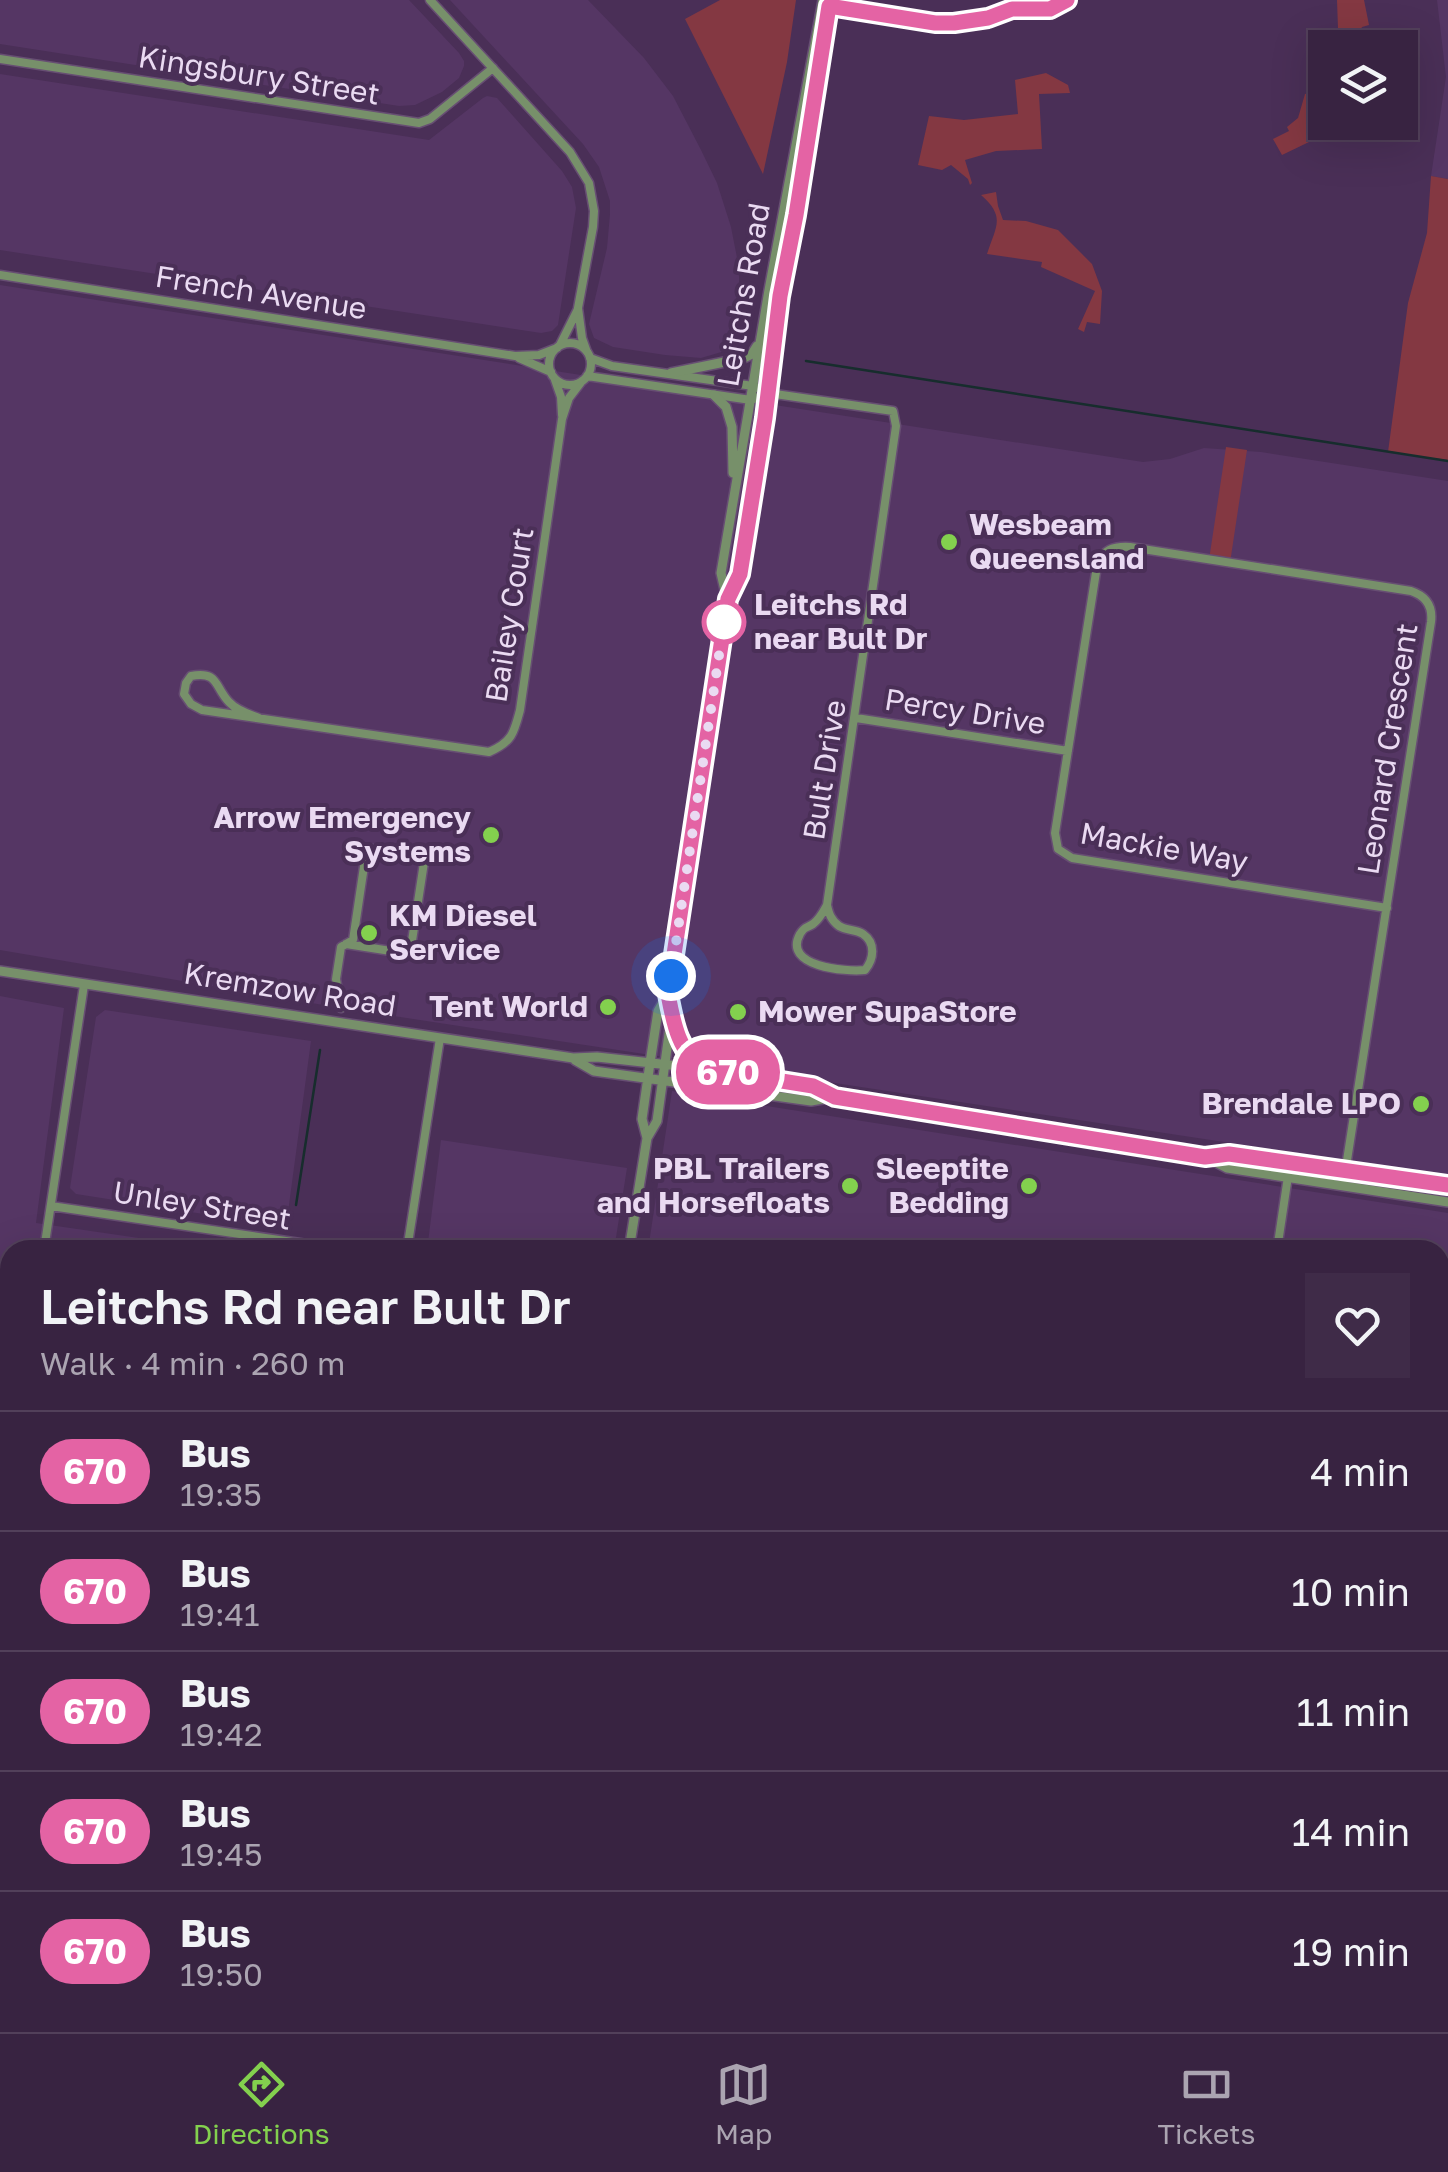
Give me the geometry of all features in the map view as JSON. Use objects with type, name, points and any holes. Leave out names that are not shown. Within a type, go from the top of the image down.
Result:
[{"type":"street","points":[[430,0],[570,152],[589,183],[593,227],[578,308],[550,359],[553,375],[571,385],[584,379],[751,400],[768,394]]},
{"type":"street","points":[[1012,9],[1026,0]]},
{"type":"street","points":[[826,3],[935,23],[972,21],[1038,4],[1052,8],[1062,1]]},
{"type":"street","name":"Leitchs Road","points":[[728,599],[722,573],[760,341],[826,3]]},
{"type":"street","name":"Leitchs Road","points":[[632,1240],[647,1138],[657,1121],[672,1012],[668,994],[728,599],[740,574],[826,3]]},
{"type":"street","name":"Kingsbury Street","points":[[0,59],[420,123],[493,68]]},
{"type":"street","name":"French Avenue","points":[[0,275],[515,356],[538,355],[558,346]]},
{"type":"street","points":[[578,308],[591,364],[584,379]]},
{"type":"street","points":[[672,373],[744,358],[752,354],[760,341]]},
{"type":"street","points":[[558,346],[576,344],[588,355],[612,366],[753,386],[768,394]]},
{"type":"street","name":"French Avenue","points":[[515,356],[553,375]]},
{"type":"street","name":"Bailey Court","points":[[553,375],[561,397],[562,419]]},
{"type":"street","name":"Bailey Court","points":[[260,718],[228,702],[214,678],[204,674],[192,676],[186,683],[184,694],[202,710],[490,752],[506,745],[520,710],[562,419],[569,398],[584,379]]},
{"type":"street","name":"Bult Drive","points":[[768,394],[893,411],[896,426],[827,905],[798,938],[801,957],[811,963],[864,970],[872,962],[868,938],[836,924],[827,905]]},
{"type":"street","points":[[714,395],[726,407],[732,427],[732,516]]},
{"type":"street","name":"Leonard Crescent","points":[[1106,552],[1115,547],[1130,547],[1410,591],[1425,599],[1432,610],[1343,1186]]},
{"type":"street","name":"Mackie Way","points":[[1106,552],[1096,566],[1054,837],[1058,849],[1066,856],[1387,908]]},
{"type":"street","name":"Percy Drive","points":[[856,718],[1068,751]]},
{"type":"street","points":[[341,1008],[336,979],[341,946],[353,940],[366,853],[373,848],[424,856],[410,954],[346,944]]},
{"type":"street","name":"Kremzow Road","points":[[0,972],[573,1058],[706,1069],[813,1086],[835,1097],[1205,1157],[1229,1154],[1448,1186]]},
{"type":"street","points":[[45,1240],[84,984]]},
{"type":"street","name":"Leitchs Road","points":[[647,1138],[642,1119],[650,1063],[658,1011],[668,994]]},
{"type":"street","points":[[672,1012],[684,1049],[695,1064],[706,1069]]},
{"type":"street","points":[[410,1240],[440,1038]]},
{"type":"street","name":"Kremzow Road","points":[[573,1058],[594,1072],[811,1101],[835,1097]]},
{"type":"street","name":"Kremzow Road","points":[[1205,1157],[1226,1168],[1448,1202]]},
{"type":"street","points":[[1279,1240],[1290,1163]]},
{"type":"street","name":"Unley Street","points":[[50,1206],[279,1240]]},
{"type":"shaded area","points":[[0,0],[409,0],[459,53],[464,66],[459,78],[442,92],[415,105],[399,106],[0,44]]},
{"type":"shaded area","points":[[450,0],[588,0],[644,58],[673,96],[701,150],[731,227],[739,268],[735,348],[701,358],[613,347],[594,338],[589,324],[607,248],[610,214],[599,167],[583,144]]},
{"type":"shaded area","points":[[720,0],[796,0],[763,174],[685,19]]},
{"type":"shaded area","points":[[1337,0],[1364,0],[1369,25],[1360,30],[1338,28]]},
{"type":"shaded area","points":[[1437,0],[1448,0],[1448,179],[1431,176],[1446,77]]},
{"type":"shaded area","points":[[1046,73],[1068,85],[1070,93],[1039,94],[1042,149],[996,151],[965,160],[970,185],[951,165],[942,170],[918,165],[929,116],[964,120],[1018,114],[1015,80]]},
{"type":"shaded area","points":[[0,74],[429,140],[483,98],[497,98],[572,187],[576,208],[558,325],[541,333],[0,250]]},
{"type":"shaded area","points":[[1308,93],[1308,140],[1330,140],[1309,142],[1282,155],[1273,139],[1289,131],[1287,127],[1298,118]]},
{"type":"shaded area","points":[[1431,176],[1448,179],[1448,460],[1388,452],[1408,303],[1427,233]]},
{"type":"shaded area","points":[[996,192],[1003,220],[1026,221],[1058,230],[1092,264],[1102,291],[1100,324],[1087,322],[1084,332],[1078,329],[1095,291],[1041,267],[1042,262],[987,254],[997,222],[994,210],[981,195]]},
{"type":"shaded area","points":[[0,285],[1143,462],[1170,459],[1204,448],[1261,452],[1448,481],[1448,1176],[341,1008],[0,950]]},
{"type":"shaded area","points":[[1226,447],[1247,450],[1230,563],[1209,560]]},
{"type":"shaded area","points":[[0,996],[64,1008],[36,1223],[152,1240],[0,1240]]},
{"type":"shaded area","points":[[105,1010],[311,1041],[286,1227],[76,1194],[70,1188],[96,1017]]},
{"type":"shaded area","points":[[672,1091],[1448,1213],[1448,1240],[650,1240]]},
{"type":"shaded area","points":[[441,1140],[627,1168],[616,1240],[428,1240]]},
{"type":"waterway","points":[[806,361],[1448,461]]},
{"type":"waterway","points":[[296,1205],[320,1050]]},
{"type":"bus line","name":"670","points":[[1067,0],[1050,9],[1012,9],[988,18],[954,23],[829,6],[780,296],[740,574],[728,599],[668,994],[672,1012],[684,1049],[695,1064],[706,1069],[813,1086],[835,1097],[1205,1157],[1229,1154],[1448,1185]]},
{"type":"place","name":"Wesbeam Queensland","points":[[949,542]]},
{"type":"place","name":"Leitchs Rd near Bult Dr","points":[[724,622]]},
{"type":"place","name":"Arrow Emergency Systems","points":[[491,835]]},
{"type":"place","name":"KM Diesel Service","points":[[369,933]]},
{"type":"place","name":"Tent World","points":[[608,1007]]},
{"type":"place","name":"Mower SupaStore","points":[[738,1012]]},
{"type":"place","name":"Brendale LPO","points":[[1421,1104]]},
{"type":"place","name":"PBL Trailers and Horsefloats","points":[[850,1186]]},
{"type":"place","name":"Sleeptite Bedding","points":[[1029,1186]]},
{"type":"route","points":[[671,976],[724,622]]}]
